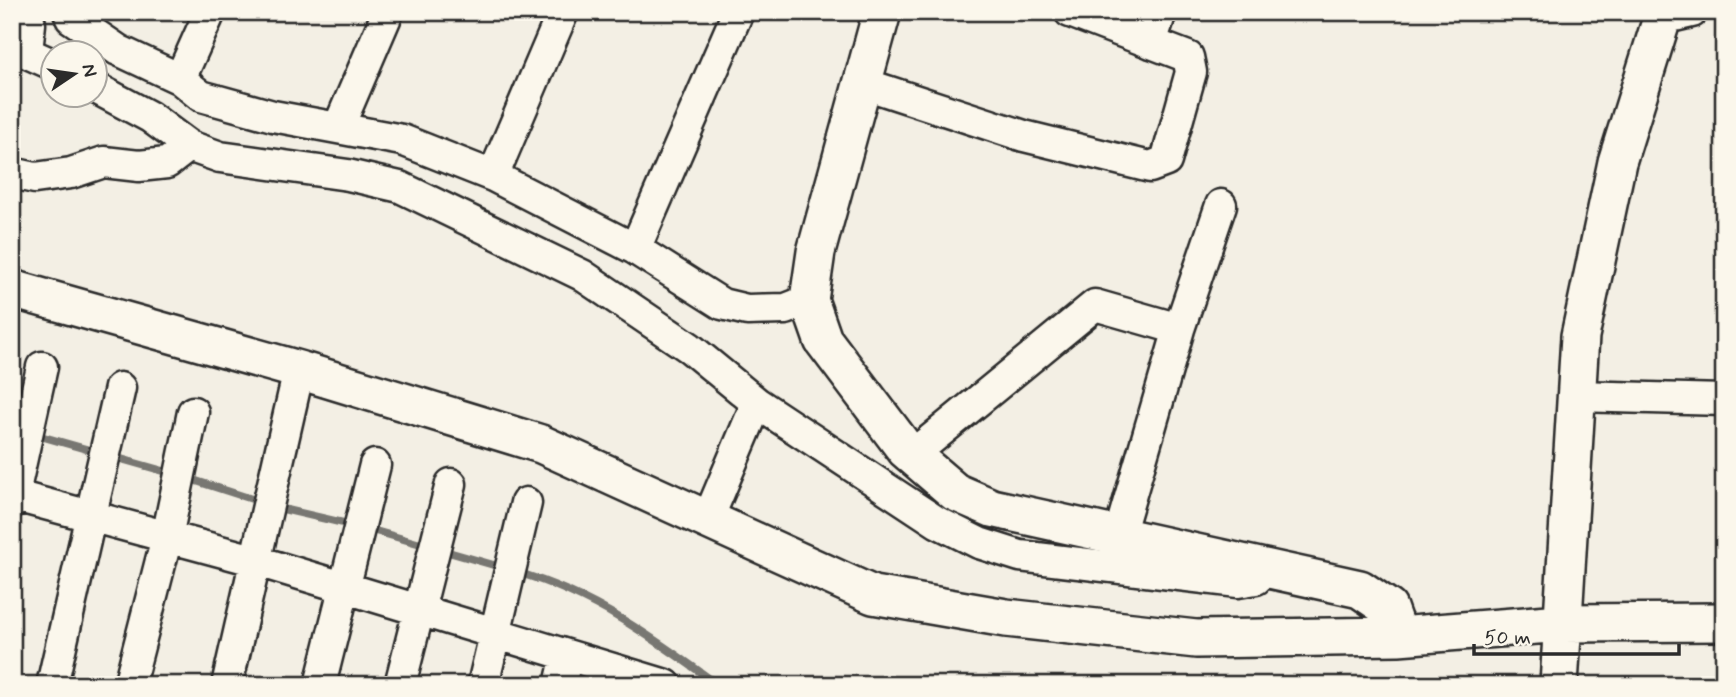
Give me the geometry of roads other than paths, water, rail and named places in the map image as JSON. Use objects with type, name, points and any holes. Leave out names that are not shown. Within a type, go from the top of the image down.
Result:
[{"type":"street","points":[[27,12],[31,53]]},
{"type":"street","points":[[69,12],[71,18],[118,50],[180,79],[201,96],[273,116],[339,126],[402,140],[493,176],[635,249],[722,304],[747,310],[786,309],[809,300]]},
{"type":"street","points":[[180,79],[210,12]]},
{"type":"street","points":[[339,126],[388,12]]},
{"type":"street","points":[[493,176],[563,12]]},
{"type":"street","points":[[635,249],[738,12]]},
{"type":"street","points":[[882,12],[816,252],[809,300],[823,340],[912,455],[955,492],[992,508],[1360,589],[1388,608],[1398,636]]},
{"type":"street","points":[[862,83],[1024,136],[1150,167],[1166,161],[1191,72],[1188,57],[1070,12]]},
{"type":"street","points":[[1151,43],[1161,12]]},
{"type":"street","points":[[1559,685],[1580,336],[1591,274],[1617,162],[1673,14]]},
{"type":"street","points":[[108,94],[150,117],[189,146],[220,157],[348,175],[400,187],[582,275],[690,348],[757,403],[937,523],[1000,550],[1020,556],[1238,582],[1256,579],[1267,567]]},
{"type":"street","points":[[12,173],[35,178],[71,173],[104,162],[139,166],[167,163],[189,146]]},
{"type":"street","points":[[1119,535],[1180,329],[1221,205]]},
{"type":"street","points":[[12,289],[299,370],[541,444],[873,595],[1006,618],[1196,639],[1398,636],[1562,623],[1724,622]]},
{"type":"street","points":[[912,455],[1095,304],[1180,329]]},
{"type":"street","points":[[42,367],[13,498],[92,516],[257,561],[649,682]]},
{"type":"street","points":[[227,685],[299,370]]},
{"type":"street","points":[[52,685],[120,388]]},
{"type":"street","points":[[1576,396],[1724,400]]},
{"type":"street","points":[[707,521],[757,403]]},
{"type":"street","points":[[129,685],[167,537],[193,412]]},
{"type":"street","points":[[320,685],[375,465]]},
{"type":"street","points":[[401,685],[451,484]]},
{"type":"street","points":[[483,685],[526,503]]},
{"type":"street","points":[[560,685],[567,655]]},
{"type":"waterway","points":[[12,428],[174,474]]},
{"type":"waterway","points":[[187,478],[283,509],[352,525]]},
{"type":"waterway","points":[[365,528],[504,568]]},
{"type":"waterway","points":[[516,572],[544,581],[597,605],[647,635],[718,685]]}]
